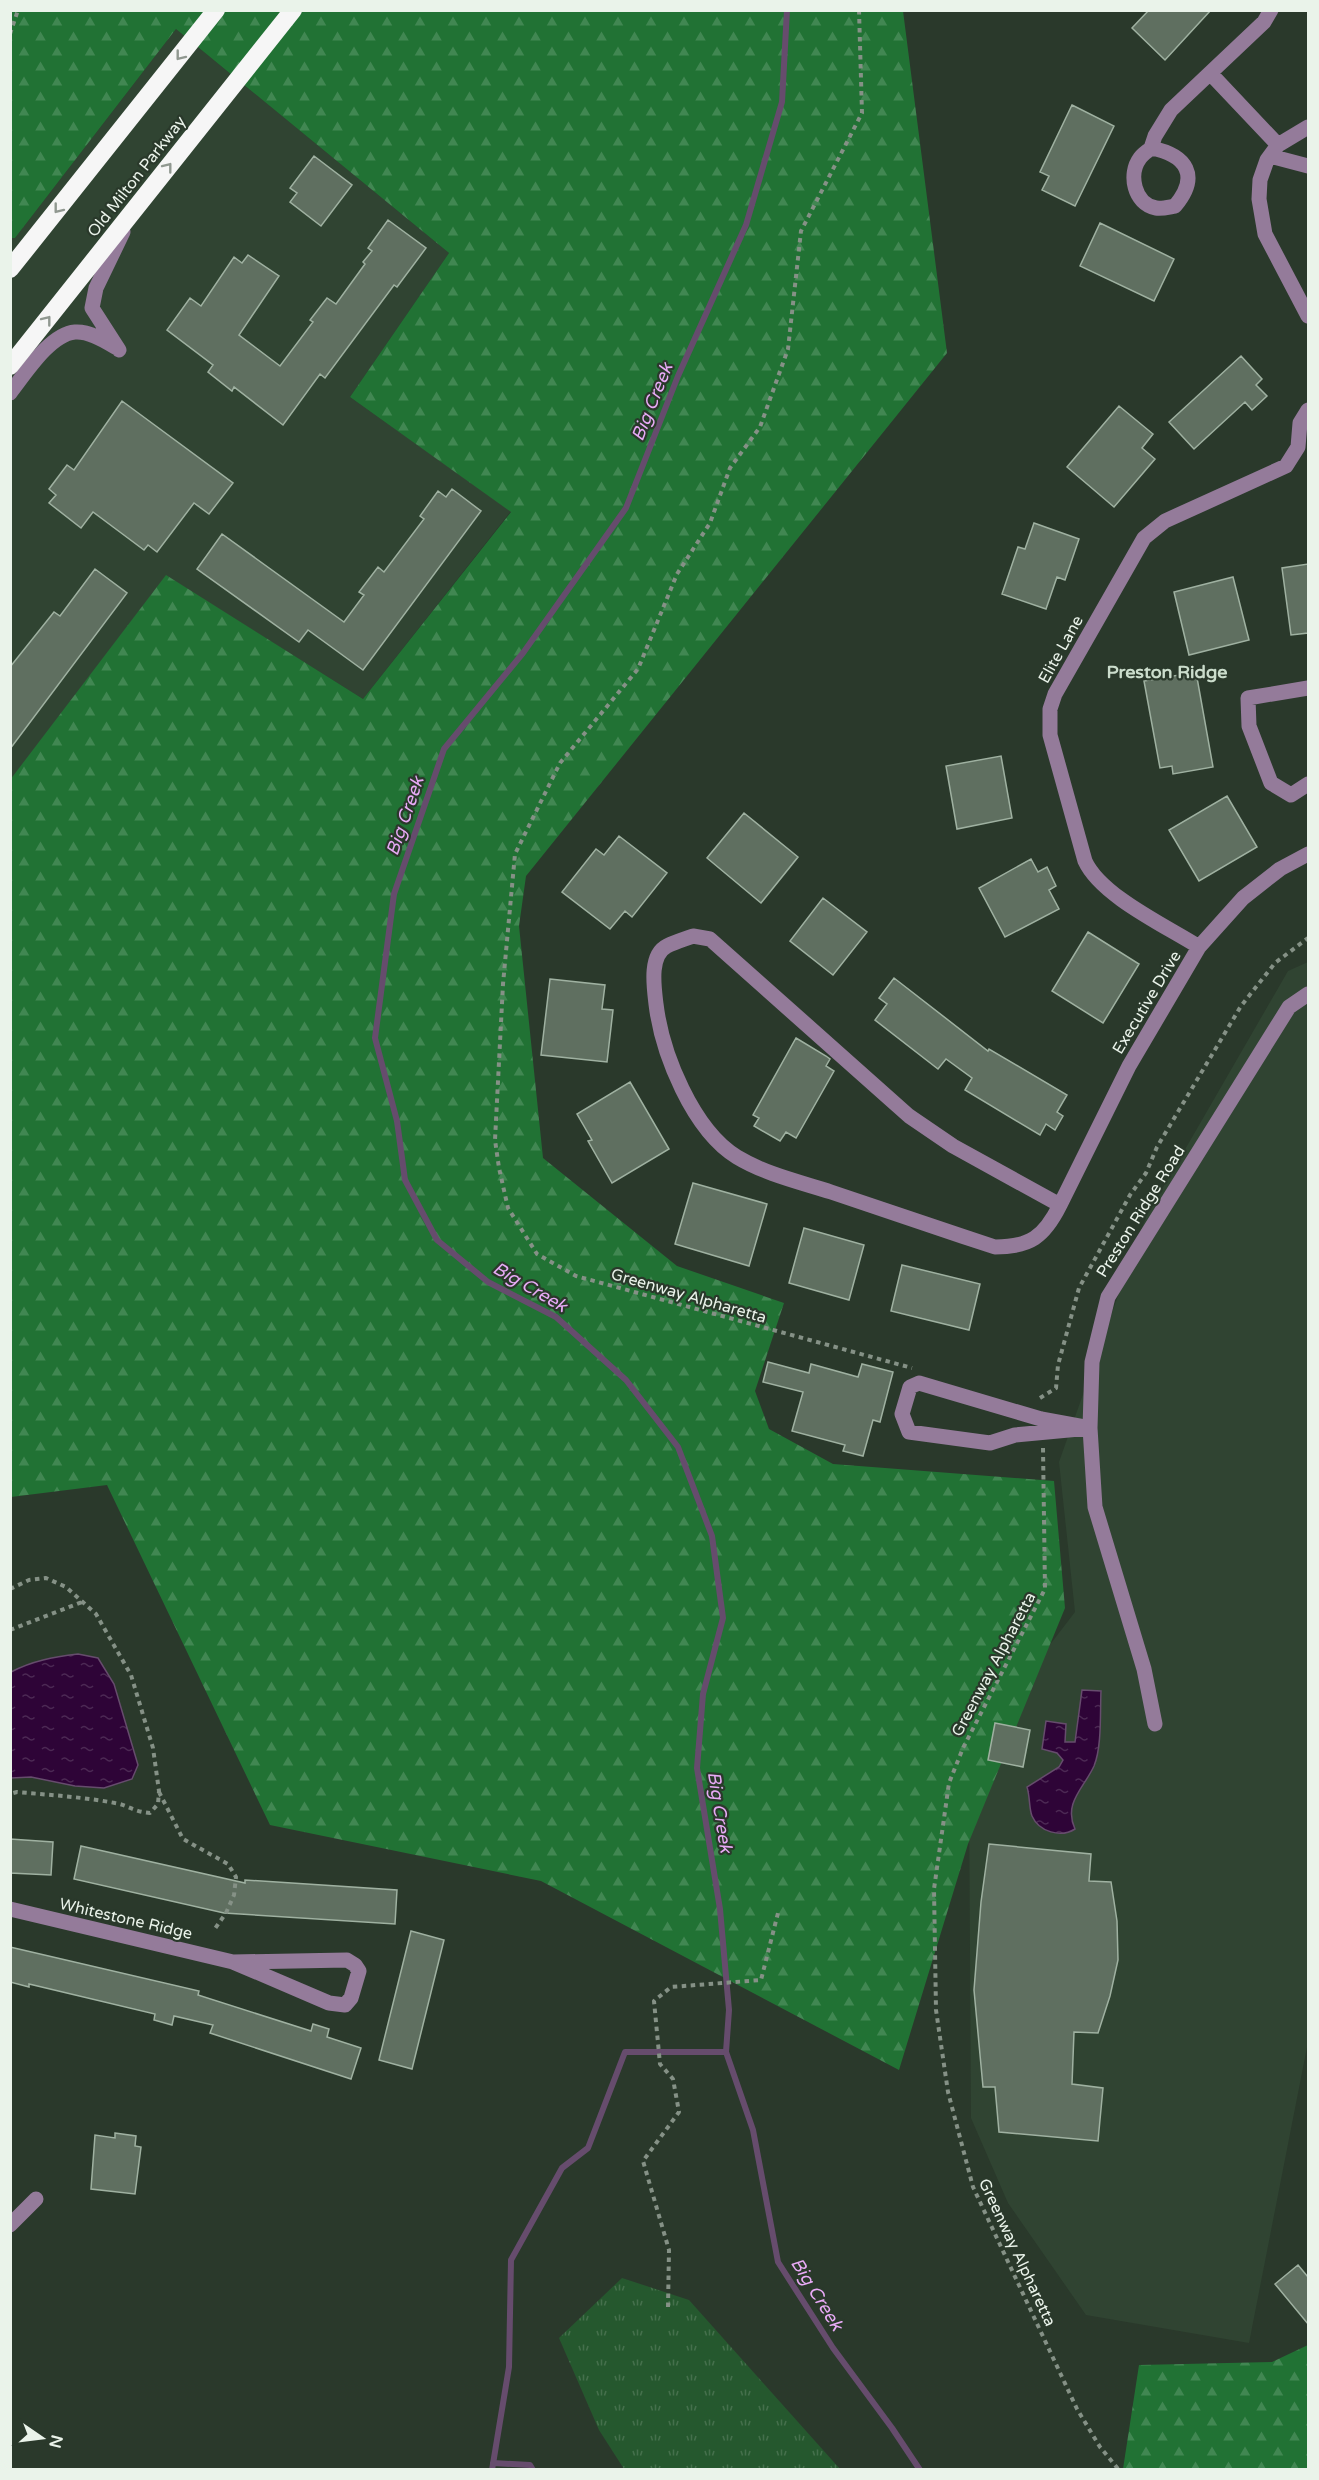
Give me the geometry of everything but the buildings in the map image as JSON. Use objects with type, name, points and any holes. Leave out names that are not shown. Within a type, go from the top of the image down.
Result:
[{"type":"highway","points":[[10,269],[216,10]]},
{"type":"highway","name":"Old Milton Parkway","points":[[10,366],[292,10]]},
{"type":"street","points":[[1151,148],[1155,136],[1171,110],[1264,22],[1271,10]]},
{"type":"street","points":[[1210,73],[1274,151],[1308,166]]},
{"type":"street","points":[[1308,127],[1274,151],[1260,180],[1259,199],[1265,234],[1308,316]]},
{"type":"street","points":[[10,393],[49,344],[75,332],[97,336],[119,350],[92,308],[96,288],[132,213]]},
{"type":"street","name":"Elite Lane","points":[[1199,947],[1105,888],[1090,872],[1050,735],[1050,709],[1055,694],[1144,538],[1165,521],[1286,466],[1298,447],[1300,423],[1308,410]]},
{"type":"street","points":[[1308,688],[1248,698],[1249,726],[1271,783],[1291,795],[1308,784]]},
{"type":"street","name":"Executive Drive","points":[[1060,1205],[953,1146],[909,1116],[710,939],[693,936],[666,946],[658,954],[655,968],[656,1004],[662,1034],[672,1065],[684,1092],[701,1119],[720,1142],[737,1157],[773,1173],[995,1247],[1016,1247],[1036,1238],[1051,1224],[1129,1066],[1199,947],[1243,898],[1280,869],[1308,854]]},
{"type":"street","name":"Preston Ridge Road","points":[[1155,1724],[1144,1670],[1095,1507],[1090,1428],[1092,1362],[1108,1297],[1289,1006],[1308,994]]},
{"type":"street","points":[[1042,1426],[990,1443],[909,1432],[902,1414],[910,1387],[919,1383],[1042,1426],[1090,1428]]},
{"type":"street","name":"Whitestone Ridge","points":[[10,1909],[233,1962],[329,2003],[345,2005],[351,1998],[359,1971],[347,1960],[233,1962]]},
{"type":"street","points":[[10,2225],[36,2199]]},
{"type":"path","points":[[10,34],[18,10]]},
{"type":"path","name":"Greenway Alpharetta","points":[[858,10],[862,112],[801,231],[788,348],[760,427],[730,468],[710,523],[677,574],[638,669],[560,763],[515,854],[503,984],[495,1140],[508,1208],[537,1254],[576,1276],[914,1369]]},
{"type":"path","points":[[1030,1396],[1040,1398],[1056,1388],[1058,1365],[1079,1288],[1130,1195],[1146,1173],[1157,1147],[1240,1006],[1275,963],[1308,938]]},
{"type":"path","name":"Greenway Alpharetta","points":[[1040,1398],[1045,1589],[963,1748],[949,1783],[934,1889],[936,2010],[948,2092],[973,2187],[1077,2409],[1100,2447],[1119,2469]]},
{"type":"path","points":[[10,1589],[29,1580],[46,1578],[66,1587],[96,1614],[131,1675],[153,1748],[159,1791],[158,1804],[150,1813],[136,1812],[118,1803],[67,1796],[17,1792],[10,1794]]},
{"type":"path","points":[[10,1630],[82,1602]]},
{"type":"path","points":[[159,1791],[183,1839],[228,1864],[236,1877],[234,1895],[226,1913],[214,1930]]},
{"type":"path","points":[[668,2307],[669,2250],[643,2161],[679,2112],[673,2079],[660,2064],[654,2001],[671,1987],[761,1980],[778,1913]]},
{"type":"shaded area","points":[[176,29],[449,253],[350,397],[511,511],[363,699],[166,576],[11,780],[11,238],[15,238]]},
{"type":"shaded area","points":[[1308,962],[1308,2042],[1249,2343],[1086,2315],[1008,2203],[971,2118],[969,1788],[990,1723],[1075,1612],[1059,1462],[1146,1217],[1288,971]]},
{"type":"green space","points":[[11,11],[903,11],[947,353],[526,876],[519,926],[543,1158],[677,1266],[784,1303],[755,1391],[769,1429],[833,1464],[1054,1481],[1065,1608],[968,1844],[899,2070],[541,1881],[270,1825],[107,1485],[11,1497],[10,780],[166,575],[363,699],[511,512],[350,397],[449,253],[176,29],[15,238],[11,238]]},
{"type":"green space","points":[[622,2278],[689,2300],[840,2469],[624,2469],[599,2430],[559,2338]]},
{"type":"green space","points":[[1308,2345],[1308,2469],[1123,2469],[1139,2365],[1272,2362]]},
{"type":"water","points":[[78,1654],[98,1658],[114,1684],[138,1765],[132,1779],[104,1788],[75,1786],[31,1777],[11,1778],[11,1672],[43,1660]]},
{"type":"water","points":[[1082,1690],[1101,1691],[1097,1758],[1073,1803],[1072,1820],[1075,1829],[1063,1833],[1051,1832],[1035,1822],[1030,1810],[1027,1787],[1059,1767],[1063,1760],[1057,1753],[1042,1749],[1046,1721],[1066,1724],[1065,1742],[1075,1742]]},
{"type":"waterway","name":"Big Creek","points":[[787,10],[782,102],[746,225],[678,376],[626,508],[523,653],[444,749],[394,894],[375,1038],[397,1121],[405,1180],[437,1240],[488,1282],[556,1317],[626,1380],[678,1447],[712,1536],[723,1618],[703,1694],[697,1768],[720,1909],[729,2010],[726,2052],[753,2130],[778,2262],[833,2348],[920,2470]]},
{"type":"waterway","points":[[492,2470],[509,2367],[511,2260],[562,2168],[588,2148],[625,2052],[726,2052]]},
{"type":"waterway","points":[[493,2463],[530,2465],[533,2470]]},
{"type":"district","name":"Preston Ridge","points":[[1167,672]]}]
